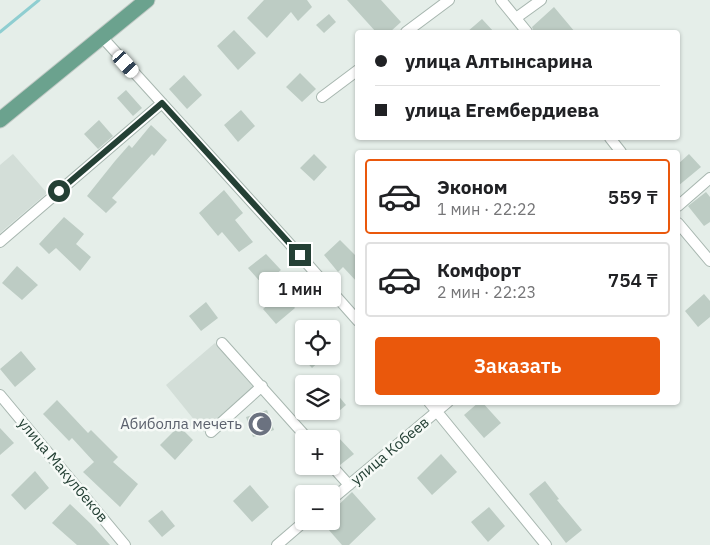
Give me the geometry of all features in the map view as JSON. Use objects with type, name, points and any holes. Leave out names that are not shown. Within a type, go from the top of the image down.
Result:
[{"type":"main road","points":[[0,120],[147,0]]},
{"type":"street","points":[[409,30],[449,0]]},
{"type":"street","points":[[501,0],[525,30]]},
{"type":"street","points":[[516,18],[541,0]]},
{"type":"street","points":[[102,37],[355,318]]},
{"type":"street","points":[[322,97],[355,72]]},
{"type":"street","points":[[0,242],[162,103]]},
{"type":"street","points":[[612,140],[619,150]]},
{"type":"street","points":[[680,204],[710,178]]},
{"type":"street","points":[[680,225],[710,261]]},
{"type":"street","points":[[222,343],[300,430]]},
{"type":"street","points":[[211,432],[262,386]]},
{"type":"street","name":"улица Макулбеков","points":[[0,395],[125,545]]},
{"type":"street","points":[[431,405],[546,545]]},
{"type":"street","name":"улица Кобеев","points":[[340,492],[445,405]]},
{"type":"street","points":[[340,474],[349,485]]},
{"type":"street","points":[[277,545],[295,530]]},
{"type":"shaded area","points":[[13,154],[47,193],[0,233],[0,165]]},
{"type":"shaded area","points":[[215,343],[254,388],[204,432],[166,385]]},
{"type":"building","points":[[264,0],[307,0],[312,7],[298,21],[291,12],[267,38],[247,18]]},
{"type":"building","points":[[347,0],[381,0],[401,22],[392,30],[374,30]]},
{"type":"building","points":[[554,7],[573,30],[533,30],[532,27]]},
{"type":"building","points":[[329,14],[336,22],[324,33],[316,25]]},
{"type":"building","points":[[482,19],[492,30],[469,30]]},
{"type":"building","points":[[234,30],[256,53],[238,70],[217,46]]},
{"type":"building","points":[[300,73],[316,89],[302,102],[286,87]]},
{"type":"building","points":[[184,75],[202,95],[187,109],[169,89]]},
{"type":"building","points":[[126,90],[142,108],[133,116],[117,98]]},
{"type":"building","points":[[241,110],[255,126],[238,142],[224,125]]},
{"type":"building","points":[[99,120],[113,136],[98,149],[84,134]]},
{"type":"building","points":[[151,125],[167,140],[154,156],[152,154],[112,198],[117,202],[106,213],[87,196],[129,145],[132,148]]},
{"type":"building","points":[[314,154],[327,167],[314,181],[300,168]]},
{"type":"building","points":[[689,154],[701,167],[680,184],[680,162]]},
{"type":"building","points":[[224,190],[243,213],[235,220],[253,242],[239,252],[222,232],[218,236],[199,213]]},
{"type":"building","points":[[706,192],[710,197],[710,222],[704,226],[688,206]]},
{"type":"building","points":[[64,217],[84,234],[76,244],[91,257],[80,271],[56,248],[49,254],[39,244]]},
{"type":"building","points":[[340,240],[355,255],[355,280],[343,267],[338,272],[324,255]]},
{"type":"building","points":[[266,254],[281,270],[263,285],[248,268]]},
{"type":"building","points":[[17,266],[38,285],[22,300],[2,283]]},
{"type":"building","points":[[283,292],[295,308],[276,324],[263,309]]},
{"type":"building","points":[[704,294],[710,301],[710,317],[698,327],[685,311]]},
{"type":"building","points":[[206,302],[218,318],[201,331],[189,316]]},
{"type":"building","points":[[21,351],[36,369],[15,387],[0,369]]},
{"type":"building","points":[[340,398],[346,405],[340,410]]},
{"type":"building","points":[[57,400],[88,433],[91,430],[118,457],[113,462],[138,484],[120,507],[83,472],[94,462],[72,438],[69,441],[43,414]]},
{"type":"building","points":[[476,405],[485,405],[501,423],[484,438],[464,415]]},
{"type":"building","name":"Абиболла мечеть","points":[[267,410],[274,430],[253,437],[246,417]]},
{"type":"building","points":[[179,426],[193,440],[175,460],[160,445]]},
{"type":"building","points":[[0,428],[14,443],[0,455]]},
{"type":"building","points":[[340,439],[354,454],[340,465]]},
{"type":"building","points":[[441,454],[457,472],[432,495],[417,478]]},
{"type":"building","points":[[35,471],[49,488],[25,510],[11,495]]},
{"type":"building","points":[[545,481],[559,499],[557,500],[582,530],[566,543],[529,494]]},
{"type":"building","points":[[250,485],[269,507],[252,522],[233,501]]},
{"type":"building","points":[[352,492],[376,519],[349,545],[342,545],[329,530],[340,530],[340,503]]},
{"type":"building","points":[[70,504],[110,545],[77,545],[52,523]]},
{"type":"building","points":[[489,507],[505,526],[488,542],[471,522]]},
{"type":"building","points":[[162,510],[175,526],[162,537],[148,521]]},
{"type":"waterway","points":[[0,32],[39,0]]},
{"type":"place","name":"Абиболла мечеть","points":[[260,424]]},
{"type":"route","points":[[59,191],[162,103],[300,255]]}]
